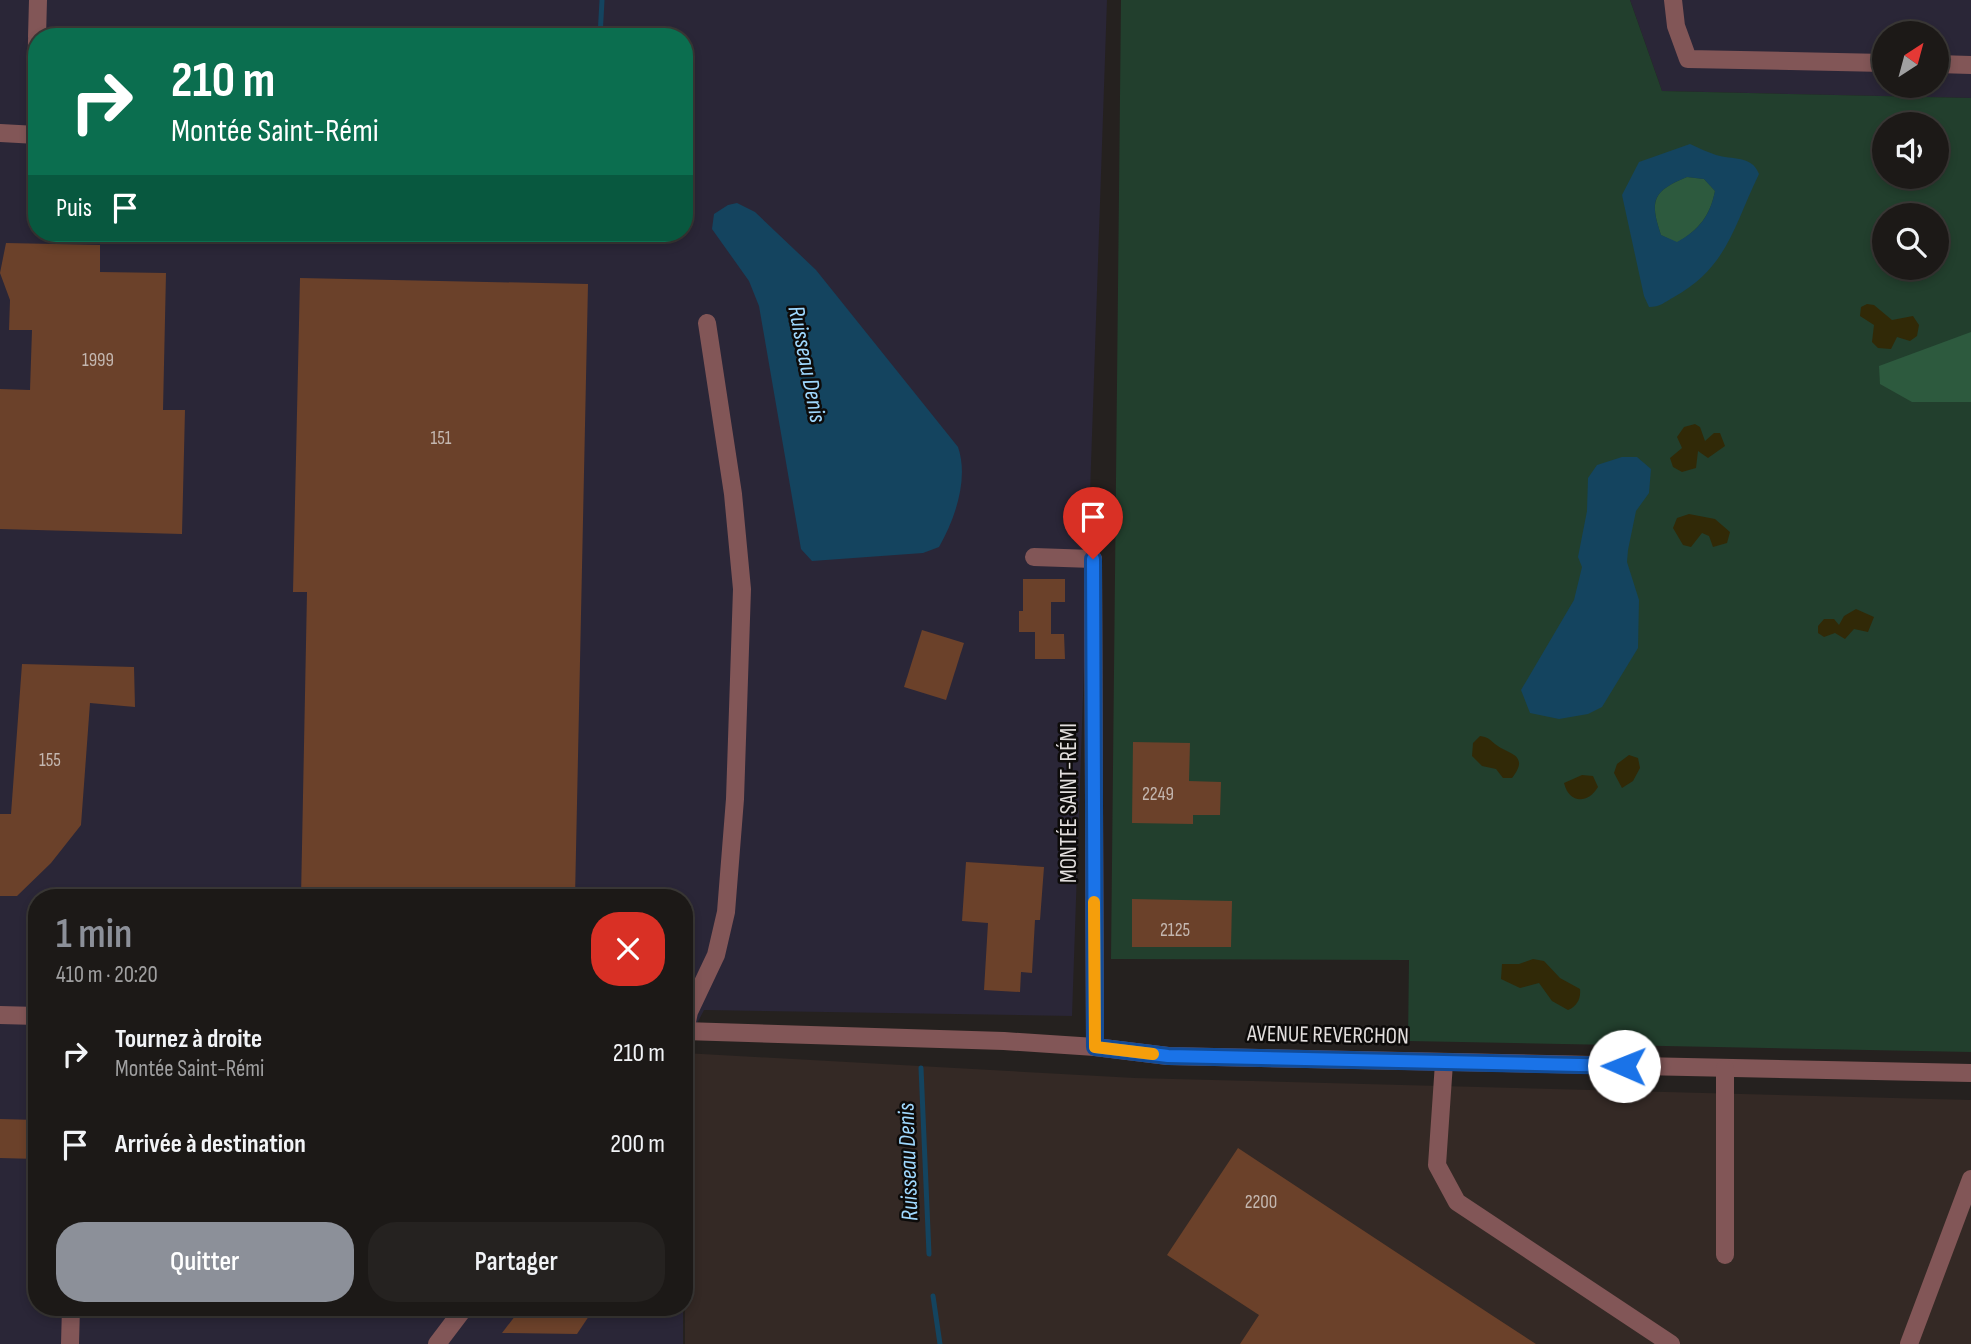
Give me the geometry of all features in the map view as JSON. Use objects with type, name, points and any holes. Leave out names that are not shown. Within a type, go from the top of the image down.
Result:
[{"type":"street","points":[[37,28],[38,0]]},
{"type":"street","points":[[1673,0],[1675,26],[1688,59],[1872,63]]},
{"type":"street","points":[[1950,64],[1971,65]]},
{"type":"street","points":[[0,133],[28,135]]},
{"type":"street","points":[[693,1003],[720,945],[726,912],[743,610],[733,494],[707,323]]},
{"type":"street","name":"MONTÉE SAINT-RÉMI","points":[[1034,557],[1093,559],[1095,1047]]},
{"type":"street","points":[[0,1015],[28,1016]]},
{"type":"street","name":"AVENUE REVERCHON","points":[[693,1031],[912,1036],[1095,1047],[1168,1056],[1971,1073]]},
{"type":"street","points":[[1444,1063],[1437,1165],[1457,1202],[1671,1344]]},
{"type":"street","points":[[1725,1068],[1725,1255]]},
{"type":"street","points":[[1909,1344],[1971,1179]]},
{"type":"street","points":[[70,1344],[71,1316]]},
{"type":"street","points":[[437,1344],[458,1316]]},
{"type":"shaded area","points":[[0,0],[1107,0],[1072,1016],[704,1010],[693,1031],[693,889],[28,889],[28,1316],[683,1316],[683,1344],[0,1344]]},
{"type":"shaded area","points":[[1630,0],[1971,0],[1971,98],[1950,98],[1950,21],[1872,21],[1872,96],[1662,91]]},
{"type":"shaded area","points":[[693,1053],[1135,1078],[1971,1100],[1971,1344],[685,1344],[685,1316],[693,1316]]},
{"type":"green space","points":[[1121,0],[1630,0],[1662,91],[1872,96],[1872,98],[1971,98],[1971,1052],[1408,1041],[1409,960],[1111,959]]},
{"type":"green space","points":[[1687,177],[1704,179],[1715,191],[1710,208],[1702,221],[1677,243],[1661,235],[1655,205],[1661,192]]},
{"type":"green space","points":[[1971,332],[1971,402],[1912,402],[1880,384],[1879,366]]},
{"type":"sand","points":[[1874,305],[1892,320],[1913,316],[1919,325],[1917,336],[1910,341],[1897,337],[1891,349],[1878,348],[1872,342],[1874,325],[1860,316],[1861,307]]},
{"type":"sand","points":[[1695,424],[1700,427],[1705,441],[1714,433],[1720,433],[1725,446],[1708,458],[1698,451],[1696,468],[1682,472],[1673,467],[1670,458],[1682,448],[1677,437],[1684,427]]},
{"type":"sand","points":[[1689,514],[1715,519],[1730,532],[1727,543],[1713,547],[1709,536],[1702,533],[1691,547],[1683,545],[1673,528],[1677,518]]},
{"type":"sand","points":[[1856,609],[1874,617],[1868,632],[1854,629],[1845,639],[1835,633],[1824,637],[1818,633],[1818,626],[1824,619],[1834,619],[1839,625],[1844,616]]},
{"type":"sand","points":[[1480,736],[1518,759],[1519,764],[1512,778],[1503,778],[1496,769],[1482,766],[1472,756],[1473,743]]},
{"type":"sand","points":[[1629,755],[1638,758],[1640,768],[1633,781],[1622,788],[1614,773],[1617,764]]},
{"type":"sand","points":[[1582,775],[1593,776],[1598,787],[1589,797],[1574,798],[1566,790],[1564,783]]},
{"type":"sand","points":[[1533,959],[1544,961],[1560,978],[1580,989],[1579,999],[1574,1006],[1568,1010],[1552,1001],[1539,983],[1520,988],[1501,979],[1502,964],[1519,964]]},
{"type":"water","points":[[1690,144],[1716,155],[1747,161],[1759,174],[1727,243],[1707,272],[1692,285],[1653,307],[1649,307],[1644,296],[1622,195],[1639,162]],"holes":[[[1687,177],[1704,179],[1715,191],[1710,208],[1702,221],[1677,242],[1661,235],[1655,213],[1655,205],[1661,192]]]},
{"type":"water","points":[[737,203],[755,212],[816,270],[958,447],[962,472],[959,498],[939,547],[923,553],[812,561],[801,549],[759,306],[749,281],[712,229],[714,214]]},
{"type":"water","points":[[1622,457],[1637,457],[1651,469],[1649,493],[1636,511],[1627,562],[1639,600],[1638,648],[1602,707],[1588,714],[1559,719],[1530,713],[1521,690],[1574,600],[1582,567],[1578,557],[1587,511],[1588,478],[1597,465]]},
{"type":"building","points":[[6,243],[100,245],[100,272],[166,273],[163,410],[185,410],[182,534],[0,529],[0,389],[30,390],[32,330],[9,330],[10,300],[0,273]]},
{"type":"building","points":[[300,278],[588,284],[575,889],[301,889],[307,592],[293,592]]},
{"type":"building","points":[[1023,579],[1065,579],[1065,602],[1051,602],[1051,634],[1064,634],[1065,659],[1035,659],[1035,632],[1019,632],[1019,611],[1023,611]]},
{"type":"building","points":[[922,630],[964,643],[946,700],[904,687]]},
{"type":"building","points":[[22,664],[134,667],[135,707],[90,703],[81,825],[51,863],[17,896],[0,896],[0,814],[11,814]]},
{"type":"building","points":[[1133,742],[1190,743],[1189,781],[1221,782],[1220,815],[1193,815],[1193,824],[1132,823]]},
{"type":"building","points":[[966,862],[1044,867],[1040,920],[1035,920],[1032,973],[1021,972],[1020,992],[984,990],[988,923],[962,921]]},
{"type":"building","points":[[1132,899],[1232,901],[1231,947],[1132,947]]},
{"type":"building","points":[[0,1119],[28,1120],[28,1159],[0,1158]]},
{"type":"building","points":[[1238,1148],[1536,1344],[1240,1344],[1259,1315],[1167,1255]]},
{"type":"building","points":[[515,1316],[589,1316],[577,1334],[502,1333]]},
{"type":"waterway","name":"Ruisseau Denis","points":[[600,28],[602,0]]},
{"type":"waterway","name":"Ruisseau Denis","points":[[921,1068],[929,1254]]},
{"type":"waterway","name":"Ruisseau Denis","points":[[933,1296],[940,1344]]},
{"type":"slow traffic","points":[[1094,902],[1095,1047],[1153,1054]]},
{"type":"route","points":[[1093,559],[1095,1047],[1168,1056],[1624,1066]]}]
